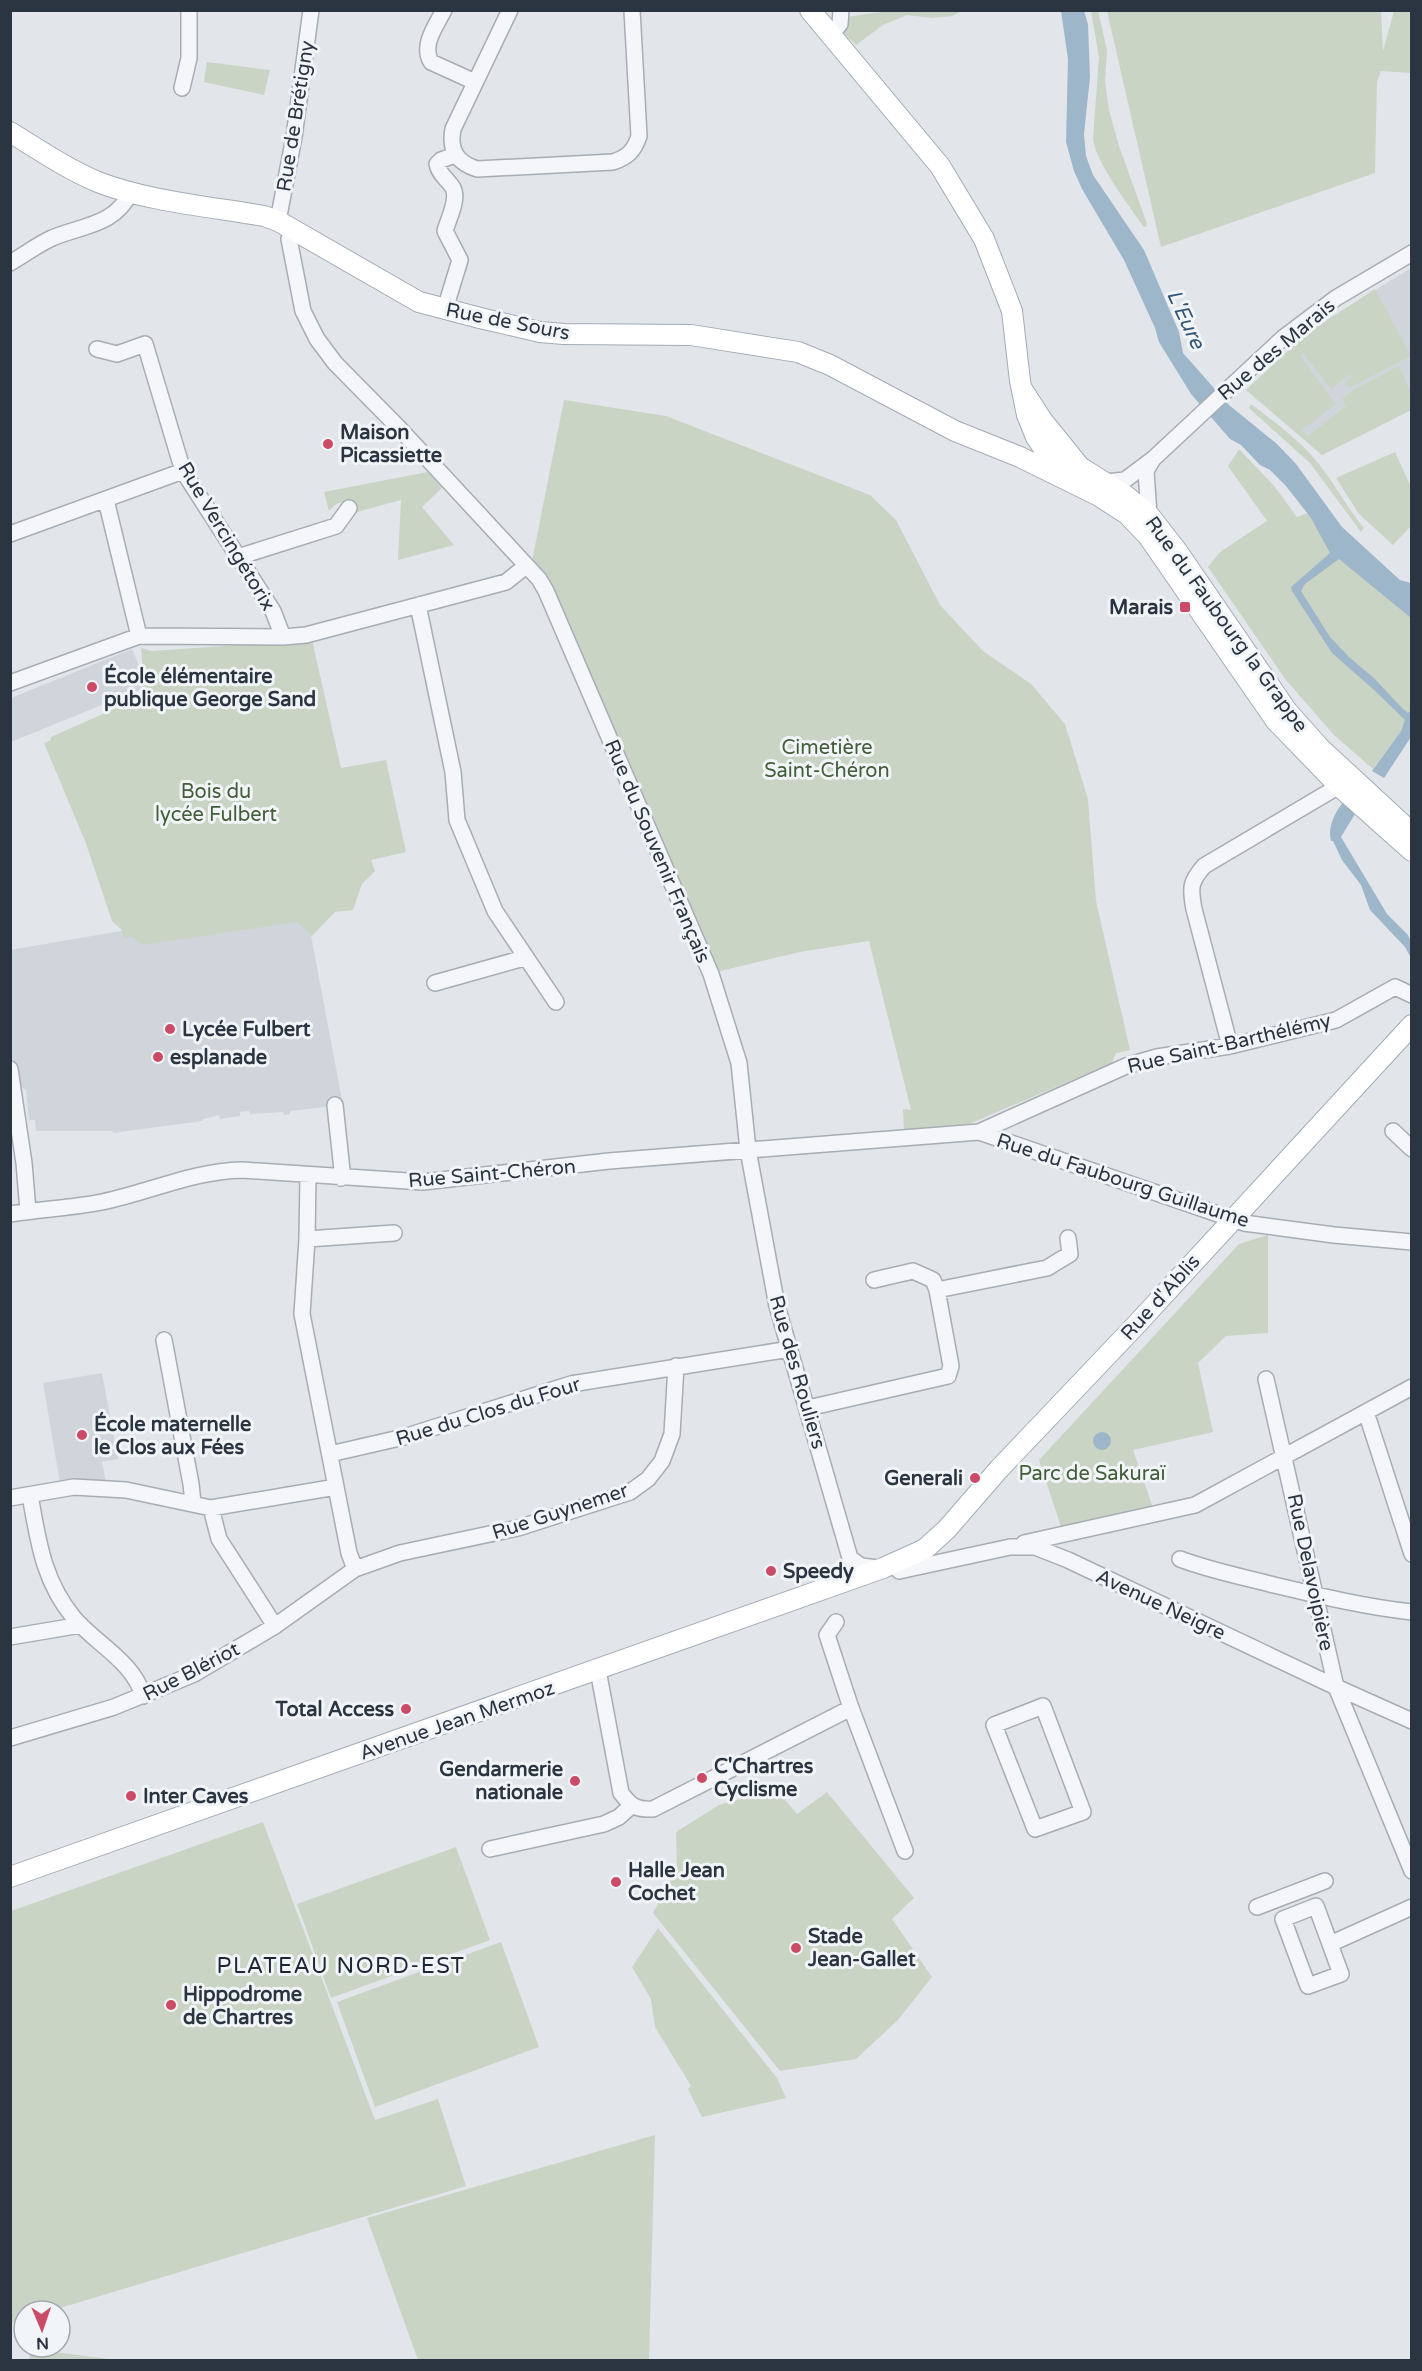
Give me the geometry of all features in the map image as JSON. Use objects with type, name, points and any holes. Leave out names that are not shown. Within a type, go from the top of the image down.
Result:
[{"type":"main road","name":"Rue du Faubourg la Grappe","points":[[810,10],[940,166],[984,239],[1012,311],[1027,415],[1036,437],[1058,470],[1116,493],[1276,721],[1340,786],[1412,851]]},
{"type":"main road","name":"Rue de Sours","points":[[10,132],[69,169],[100,182],[131,192],[264,216],[286,225],[419,302],[548,333],[587,336],[691,335],[798,352],[830,365],[955,431],[1058,470],[1080,468]]},
{"type":"main road","name":"Rue du Faubourg la Grappe","points":[[1022,389],[1048,430],[1080,468],[1149,515],[1177,551],[1287,711],[1320,748],[1412,832]]},
{"type":"main road","points":[[1020,457],[1031,447],[1036,437]]},
{"type":"main road","name":"Rue d'Ablis","points":[[895,1566],[937,1554],[1412,1025]]},
{"type":"main road","name":"Rue d'Ablis","points":[[937,1554],[947,1529],[999,1469],[1412,1042]]},
{"type":"main road","name":"Avenue Jean Mermoz","points":[[10,1886],[600,1676],[895,1566]]},
{"type":"main road","name":"Avenue Jean Mermoz","points":[[10,1877],[600,1676]]},
{"type":"street","points":[[182,88],[189,58],[189,10]]},
{"type":"street","name":"Rue de Brétigny","points":[[311,10],[294,137],[286,225],[303,312],[317,339],[335,363],[400,429],[526,566]]},
{"type":"street","points":[[444,10],[428,42],[427,55],[430,62],[475,82]]},
{"type":"street","points":[[510,10],[453,129],[451,142],[454,155],[464,165],[477,169],[613,162],[624,158],[634,149],[639,136],[632,10]]},
{"type":"street","points":[[830,36],[840,24],[841,10]]},
{"type":"street","points":[[446,309],[460,260],[445,231],[455,197],[454,189],[438,170],[437,164],[441,159],[454,155]]},
{"type":"street","points":[[10,262],[51,239],[111,217],[124,206],[131,192]]},
{"type":"street","name":"Rue des Marais","points":[[1116,493],[1150,465],[1197,417],[1283,338],[1336,298],[1412,254]]},
{"type":"street","name":"Rue Vercingétorix","points":[[97,348],[117,354],[145,344],[183,471],[273,611],[283,637]]},
{"type":"street","points":[[1149,515],[1150,465]]},
{"type":"street","points":[[10,534],[183,471]]},
{"type":"street","points":[[106,500],[139,636]]},
{"type":"street","points":[[238,556],[336,526],[349,508]]},
{"type":"street","points":[[10,683],[139,636],[283,637],[306,635],[506,582],[526,566]]},
{"type":"street","name":"Rue du Souvenir Français","points":[[526,566],[539,579],[546,591],[711,974],[740,1063],[748,1150]]},
{"type":"street","points":[[418,605],[453,772],[457,820],[495,911],[524,958],[556,1002]]},
{"type":"street","points":[[1230,1046],[1191,892],[1193,879],[1204,866],[1340,786]]},
{"type":"street","points":[[435,983],[524,958]]},
{"type":"street","name":"Rue Saint-Barthélémy","points":[[979,1132],[1125,1066],[1157,1057],[1230,1046],[1336,1020],[1395,987],[1412,994]]},
{"type":"street","points":[[10,1069],[24,1163],[28,1211]]},
{"type":"street","points":[[335,1105],[341,1178]]},
{"type":"street","points":[[1393,1131],[1412,1149]]},
{"type":"street","name":"Rue Saint-Chéron","points":[[10,1214],[102,1202],[202,1173],[222,1170],[423,1182],[589,1163],[979,1132]]},
{"type":"street","name":"Rue du Faubourg Guillaume","points":[[979,1132],[1237,1221],[1334,1235],[1412,1242]]},
{"type":"street","name":"Rue des Rouliers","points":[[748,1150],[777,1306],[850,1558],[861,1566],[895,1566]]},
{"type":"street","points":[[308,1175],[302,1314],[355,1569]]},
{"type":"street","points":[[307,1239],[394,1233]]},
{"type":"street","points":[[937,1290],[1047,1268],[1070,1254],[1068,1238]]},
{"type":"street","points":[[808,1408],[948,1376],[951,1366],[937,1290],[933,1280],[913,1271],[874,1280]]},
{"type":"street","points":[[164,1340],[192,1484],[192,1503]]},
{"type":"street","name":"Rue du Clos du Four","points":[[330,1454],[404,1437],[571,1384],[790,1349]]},
{"type":"street","name":"Rue Guynemer","points":[[355,1569],[400,1553],[518,1528],[630,1492],[648,1479],[662,1461],[672,1434],[676,1366]]},
{"type":"street","name":"Rue Delavoipière","points":[[1266,1379],[1336,1688],[1412,1871]]},
{"type":"street","points":[[1010,1547],[1195,1505],[1412,1387]]},
{"type":"street","points":[[1366,1412],[1412,1554]]},
{"type":"street","points":[[10,1498],[74,1487],[126,1490],[211,1508],[336,1486]]},
{"type":"street","points":[[30,1495],[41,1557],[52,1586],[81,1624],[135,1678],[143,1696]]},
{"type":"street","points":[[211,1508],[219,1539],[275,1626]]},
{"type":"street","name":"Avenue Neigre","points":[[895,1566],[937,1554],[1035,1547],[1068,1560],[1336,1688],[1412,1721]]},
{"type":"street","points":[[1180,1559],[1316,1595],[1412,1612]]},
{"type":"street","name":"Rue Blériot","points":[[10,1738],[143,1696],[194,1674],[275,1626],[355,1569]]},
{"type":"street","points":[[836,1622],[827,1635],[851,1708],[905,1851]]},
{"type":"street","points":[[10,1637],[81,1624]]},
{"type":"street","points":[[600,1676],[621,1793],[631,1806],[638,1809],[653,1809],[851,1708]]},
{"type":"street","points":[[1043,1706],[1083,1812],[1075,1816],[1035,1829],[994,1725],[1043,1706]]},
{"type":"street","points":[[490,1849],[604,1824],[619,1817],[631,1806]]},
{"type":"street","points":[[1257,1907],[1325,1881]]},
{"type":"street","points":[[1316,1906],[1330,1944],[1341,1974],[1308,1986],[1283,1919],[1316,1906]]},
{"type":"street","points":[[1330,1944],[1412,1907]]},
{"type":"shaded area","points":[[1411,268],[1411,410],[1322,455],[1246,390],[1304,336]]},
{"type":"shaded area","name":"École élémentaire publique George Sand","points":[[132,649],[148,686],[11,742],[11,698]]},
{"type":"shaded area","name":"Lycée Fulbert","points":[[255,908],[307,914],[343,1105],[290,1111],[290,1114],[284,1115],[283,1112],[250,1114],[249,1111],[240,1112],[240,1116],[220,1119],[219,1115],[202,1121],[113,1133],[112,1131],[36,1131],[35,1120],[29,1120],[26,1090],[13,1081],[10,950]]},
{"type":"shaded area","name":"École maternelle le Clos aux Fées","points":[[102,1373],[118,1459],[102,1462],[106,1483],[60,1483],[43,1383]]},
{"type":"green space","points":[[888,11],[962,11],[952,16],[932,18],[907,15],[883,25],[856,45],[844,34],[847,17]]},
{"type":"green space","points":[[1091,11],[1098,11],[1107,50],[1105,81],[1109,110],[1119,146],[1146,221],[1147,226],[1144,227],[1106,172],[1095,149],[1093,139],[1099,57]]},
{"type":"green space","points":[[1107,11],[1381,11],[1383,51],[1394,11],[1411,11],[1411,73],[1381,71],[1377,82],[1375,173],[1161,247]]},
{"type":"green space","points":[[207,62],[270,70],[264,95],[204,82]]},
{"type":"green space","points":[[1375,289],[1411,356],[1349,388],[1345,382],[1352,377],[1350,374],[1331,389],[1303,353],[1300,356],[1336,404],[1302,430],[1308,436],[1346,406],[1342,399],[1355,389],[1399,366],[1411,392],[1411,410],[1322,455],[1246,390],[1304,336]]},
{"type":"green space","name":"Cimetière Saint-Chéron","points":[[564,400],[666,416],[870,495],[896,520],[940,605],[983,651],[1031,684],[1065,724],[1088,799],[1096,901],[1130,1050],[1116,1053],[1112,1063],[962,1127],[904,1131],[903,1109],[911,1110],[869,941],[800,952],[716,972],[532,561]]},
{"type":"green space","points":[[1251,404],[1311,455],[1364,528],[1361,532],[1310,463],[1249,408]]},
{"type":"green space","points":[[1239,449],[1275,487],[1297,517],[1308,513],[1341,559],[1411,618],[1411,710],[1401,731],[1373,769],[1334,735],[1286,680],[1208,567],[1220,552],[1267,521],[1228,466]]},
{"type":"green space","points":[[1395,452],[1411,487],[1412,525],[1393,545],[1359,514],[1336,478]]},
{"type":"green space","points":[[428,472],[442,488],[422,507],[454,545],[398,560],[401,500],[357,512],[355,505],[341,502],[329,511],[324,492]]},
{"type":"green space","name":"Bois du lycée Fulbert","points":[[312,640],[341,768],[386,760],[406,852],[371,860],[375,871],[362,884],[353,910],[335,912],[312,936],[297,922],[143,945],[132,937],[125,938],[121,929],[112,921],[85,841],[44,743],[51,740],[51,737],[139,698],[144,682],[141,648],[152,651]]},
{"type":"green space","name":"Parc de Sakuraï","points":[[1268,1235],[1268,1333],[1226,1336],[1198,1363],[1213,1432],[1133,1450],[1153,1508],[1062,1530],[1039,1460],[1239,1244]]},
{"type":"green space","name":"Stade Jean-Gallet","points":[[773,1790],[778,1795],[780,1794],[797,1814],[827,1792],[914,1898],[892,1919],[932,1977],[898,2020],[856,2059],[780,2071],[653,1913],[677,1869],[676,1832],[719,1805]]},
{"type":"green space","name":"Hippodrome de Chartres","points":[[263,1822],[375,2120],[438,2099],[466,2186],[72,2304],[72,2299],[12,2299],[11,2323],[11,1911]]},
{"type":"green space","points":[[456,1847],[490,1940],[331,1998],[297,1904]]},
{"type":"green space","points":[[658,1928],[777,2078],[786,2098],[702,2117],[688,2089],[691,2086],[655,2027],[651,1999],[632,1967]]},
{"type":"green space","points":[[501,1942],[539,2047],[375,2107],[337,2002]]},
{"type":"green space","points":[[655,2135],[649,2360],[418,2360],[367,2218]]},
{"type":"green space","points":[[72,2354],[117,2360],[29,2360],[72,2359]]},
{"type":"water","points":[[1061,11],[1084,11],[1088,24],[1090,77],[1084,134],[1086,156],[1093,175],[1144,250],[1179,332],[1183,353],[1229,405],[1277,444],[1296,464],[1342,527],[1400,580],[1411,583],[1411,618],[1339,559],[1305,584],[1301,591],[1330,637],[1403,709],[1408,713],[1411,710],[1411,737],[1384,778],[1372,771],[1401,731],[1405,720],[1332,653],[1291,587],[1330,553],[1311,518],[1286,486],[1270,470],[1260,465],[1241,445],[1230,439],[1191,394],[1159,342],[1155,328],[1124,260],[1082,189],[1074,171],[1066,142],[1068,59]]},
{"type":"water","points":[[1346,799],[1358,809],[1341,837],[1387,914],[1408,935],[1411,942],[1411,958],[1405,947],[1370,910],[1361,885],[1331,841],[1330,830],[1333,818]]},
{"type":"water","points":[[1102,1432],[1108,1435],[1111,1441],[1108,1447],[1102,1450],[1096,1447],[1093,1441],[1096,1435]]},
{"type":"place","name":"Maison Picassiette","points":[[328,444]]},
{"type":"place","name":"Marais","points":[[1185,607]]},
{"type":"place","name":"École élémentaire publique George Sand","points":[[92,687]]},
{"type":"place","name":"Lycée Fulbert","points":[[170,1029]]},
{"type":"place","name":"esplanade","points":[[158,1057]]},
{"type":"place","name":"École maternelle le Clos aux Fées","points":[[82,1435]]},
{"type":"place","name":"Generali","points":[[975,1478]]},
{"type":"place","name":"Speedy","points":[[771,1571]]},
{"type":"place","name":"Total Access","points":[[406,1709]]},
{"type":"place","name":"C'Chartres Cyclisme","points":[[702,1778]]},
{"type":"place","name":"Gendarmerie nationale","points":[[575,1781]]},
{"type":"place","name":"Inter Caves","points":[[131,1796]]},
{"type":"place","name":"Halle Jean Cochet","points":[[616,1882]]},
{"type":"place","name":"Stade Jean-Gallet","points":[[796,1948]]},
{"type":"place","name":"Hippodrome de Chartres","points":[[171,2005]]},
{"type":"district","name":"PLATEAU NORD-EST","points":[[341,1965]]},
{"type":"water label","name":"L'Eure","points":[[1186,319]]}]
